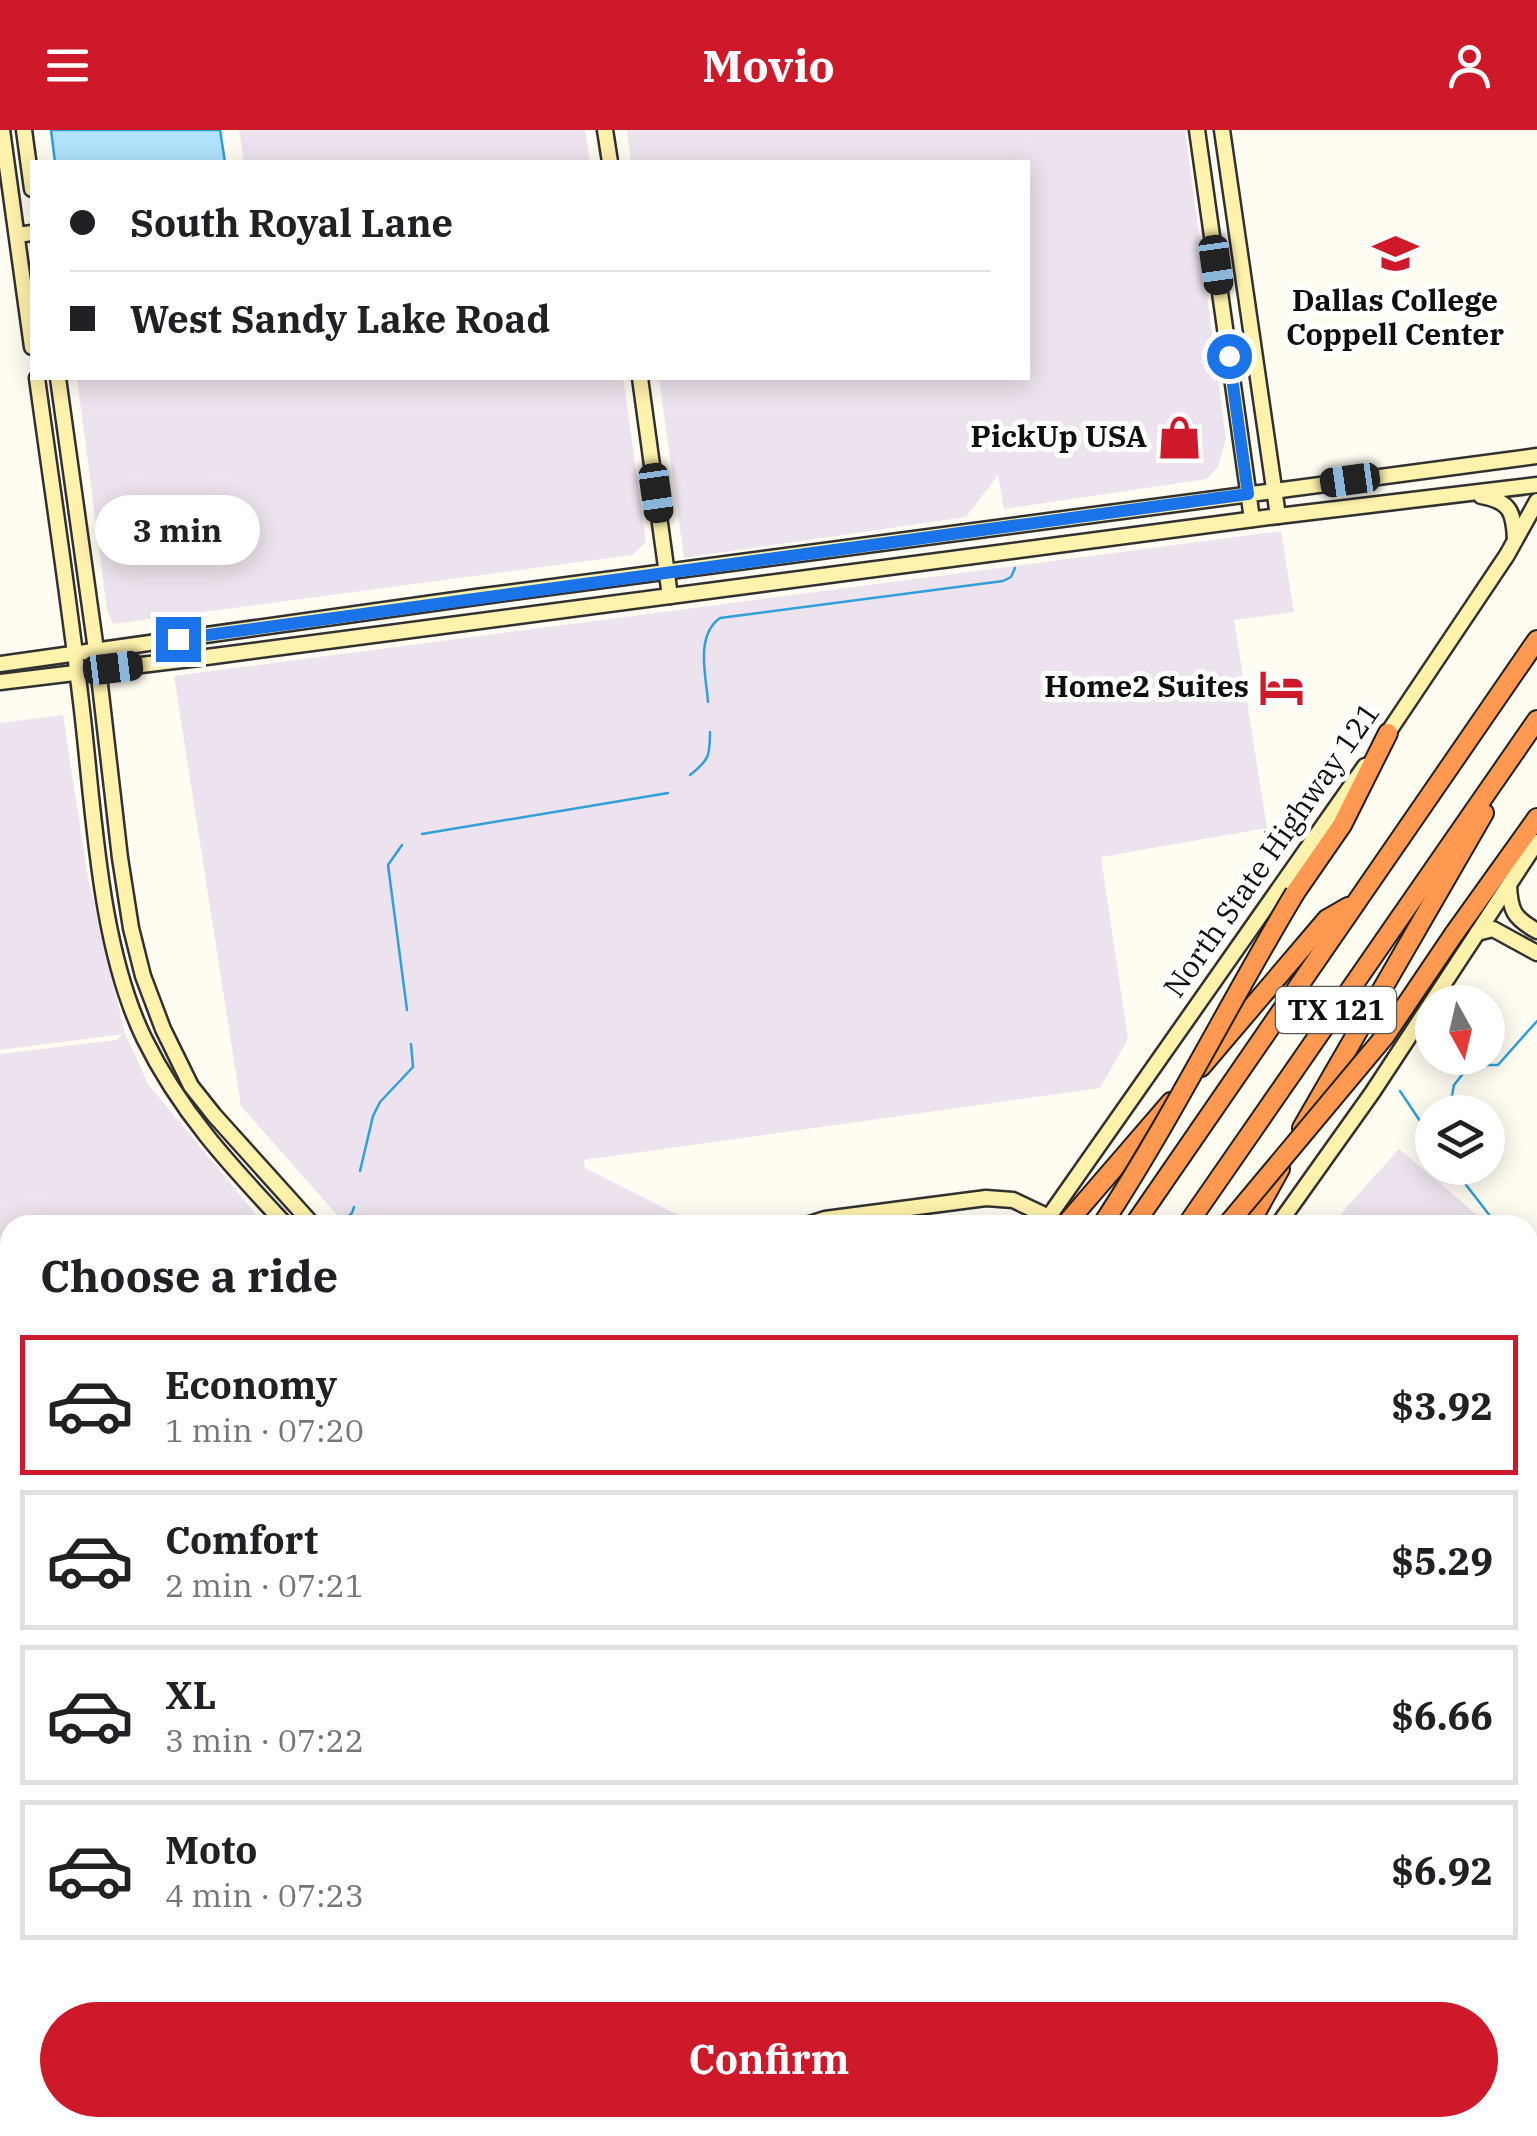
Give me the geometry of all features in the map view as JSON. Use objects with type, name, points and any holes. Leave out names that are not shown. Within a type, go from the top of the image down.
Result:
[{"type":"highway","name":"TX 121","points":[[1141,1215],[1537,640]]},
{"type":"highway","name":"TX 121","points":[[1194,1215],[1537,720]]},
{"type":"highway","points":[[1108,1215],[1295,893],[1342,825],[1388,733]]},
{"type":"highway","points":[[1255,1215],[1484,814],[1485,794]]},
{"type":"highway","points":[[1235,1215],[1385,1036],[1537,818]]},
{"type":"highway","points":[[1058,1215],[1327,919],[1353,904]]},
{"type":"main road","points":[[2,130],[25,234],[30,315]]},
{"type":"main road","points":[[24,130],[30,174]]},
{"type":"main road","points":[[606,130],[610,160]]},
{"type":"main road","points":[[1252,519],[1198,135],[1223,133],[1278,516]]},
{"type":"main road","points":[[37,380],[100,862],[122,982],[143,1035],[172,1088],[203,1134],[277,1215]]},
{"type":"main road","points":[[58,380],[120,858],[142,976],[191,1086],[304,1215]]},
{"type":"main road","points":[[640,380],[670,596]]},
{"type":"main road","points":[[0,664],[1537,456]]},
{"type":"main road","points":[[0,682],[1537,485]]},
{"type":"main road","points":[[1466,494],[1504,504],[1510,510],[1515,541]]},
{"type":"main road","points":[[54,502],[75,499]]},
{"type":"main road","name":"North State Highway 121","points":[[1057,1215],[1388,733],[1515,541],[1537,501]]},
{"type":"main road","points":[[1030,524],[1033,548]]},
{"type":"main road","points":[[333,616],[340,640]]},
{"type":"main road","points":[[1285,1215],[1372,1093],[1537,842]]},
{"type":"main road","points":[[100,862],[120,858]]},
{"type":"main road","points":[[1509,885],[1516,916],[1537,931]]},
{"type":"main road","points":[[1477,933],[1493,929],[1537,952]]},
{"type":"main road","points":[[858,1215],[1000,1198],[1013,1200],[1040,1215]]},
{"type":"shaded area","points":[[239,130],[585,130],[590,160],[244,160]]},
{"type":"shaded area","points":[[627,130],[1185,130],[1226,439],[1218,467],[1207,479],[1004,509],[998,475],[966,517],[684,558],[659,380],[1030,380],[1030,160],[631,160]]},
{"type":"shaded area","points":[[77,380],[623,380],[646,542],[632,555],[113,624],[107,610]]},
{"type":"shaded area","points":[[1281,531],[1294,612],[1234,620],[1267,828],[1101,857],[1128,1039],[1100,1088],[584,1160],[585,1168],[678,1215],[337,1215],[241,1106],[174,676]]},
{"type":"shaded area","points":[[63,715],[88,878],[125,1033],[148,1084],[257,1215],[0,1215],[0,1054],[116,1040],[123,1034],[0,1050],[0,723]]},
{"type":"shaded area","points":[[1399,1149],[1415,1163],[1415,1185],[1442,1185],[1477,1215],[1341,1215]]},
{"type":"water","points":[[51,130],[220,130],[225,160],[55,160]]},
{"type":"waterway","points":[[708,702],[705,645],[707,635],[720,618],[1003,581],[1011,577],[1015,568]]},
{"type":"waterway","points":[[690,775],[707,757],[710,732]]},
{"type":"waterway","points":[[422,834],[668,793]]},
{"type":"waterway","points":[[1265,832],[1271,844]]},
{"type":"waterway","points":[[402,845],[388,865],[407,1010]]},
{"type":"waterway","points":[[1452,1095],[1454,1085],[1470,1065],[1498,1065],[1537,1021]]},
{"type":"waterway","points":[[360,1171],[380,1102],[413,1067],[411,1044]]},
{"type":"waterway","points":[[1400,1091],[1415,1114]]},
{"type":"waterway","points":[[1466,1185],[1489,1215]]},
{"type":"waterway","points":[[350,1215],[354,1207]]},
{"type":"place","name":"Dallas College Coppell Center","points":[[1395,254]]},
{"type":"place","name":"PickUp USA","points":[[1180,437]]},
{"type":"place","name":"Home2 Suites","points":[[1282,687]]},
{"type":"route","points":[[178,639],[1248,494],[1229,356]]}]
